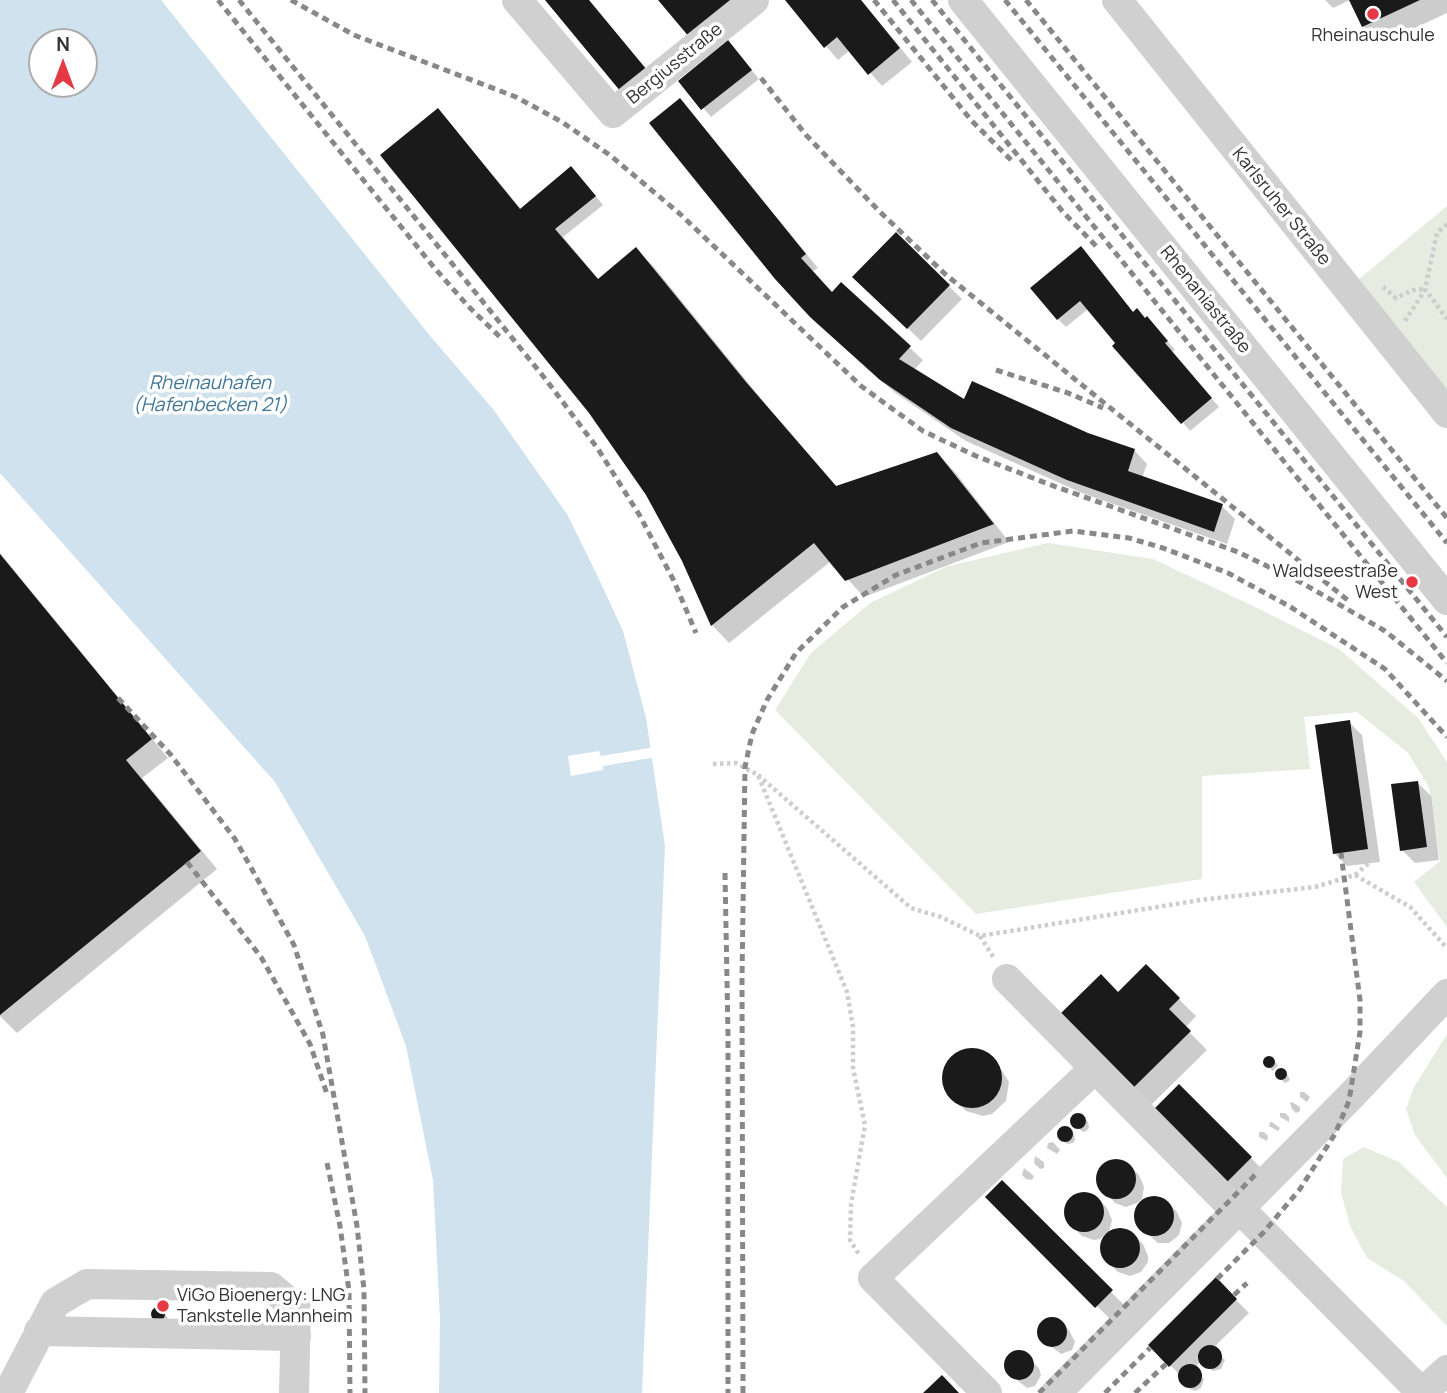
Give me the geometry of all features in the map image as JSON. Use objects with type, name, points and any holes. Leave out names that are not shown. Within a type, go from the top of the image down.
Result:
[{"type":"street","name":"Bergiusstraße","points":[[517,0],[613,113],[754,0]]},
{"type":"street","name":"Rhenaniastraße","points":[[963,0],[1447,600]]},
{"type":"street","name":"Karlsruher Straße","points":[[1116,0],[1447,413]]},
{"type":"street","points":[[1007,979],[1422,1393],[1447,1370]]},
{"type":"street","points":[[1056,1393],[1447,994]]},
{"type":"street","points":[[987,1393],[873,1278],[1096,1068]]},
{"type":"street","points":[[8,1393],[55,1303],[87,1284],[271,1287],[296,1308],[294,1393]]},
{"type":"street","points":[[39,1331],[296,1336]]},
{"type":"path","points":[[1447,224],[1437,233],[1425,289],[1447,319]]},
{"type":"path","points":[[1352,295],[1376,280],[1395,298],[1412,290],[1425,289]]},
{"type":"path","points":[[713,764],[736,763],[758,775],[911,908],[941,917],[980,936],[1200,900],[1315,887],[1355,875],[1378,855]]},
{"type":"path","points":[[758,775],[848,992],[853,1027],[853,1068],[865,1125],[851,1204],[850,1240],[873,1278]]},
{"type":"path","points":[[1355,875],[1410,906],[1434,937],[1447,948]]},
{"type":"shaded area","points":[[1447,206],[1447,390],[1358,280]]},
{"type":"shaded area","points":[[1048,543],[1153,559],[1251,605],[1339,649],[1418,718],[1447,762],[1447,927],[1414,882],[1440,861],[1429,787],[1408,753],[1357,712],[1304,717],[1310,769],[1202,776],[1202,879],[976,914],[775,710],[811,653],[870,603],[948,566]]},
{"type":"shaded area","points":[[1447,1034],[1447,1178],[1415,1135],[1406,1109],[1414,1087]]},
{"type":"shaded area","points":[[1364,1147],[1399,1162],[1447,1207],[1447,1326],[1404,1281],[1367,1258],[1350,1226],[1341,1192],[1343,1159]]},
{"type":"water","name":"Rheinauhafen (Hafenbecken 21)","points":[[0,0],[161,0],[431,337],[493,409],[567,514],[623,631],[646,718],[665,846],[642,1393],[439,1393],[440,1319],[433,1180],[406,1046],[365,936],[275,782],[0,473]]},
{"type":"pier","points":[[655,747],[656,757],[603,766],[603,770],[571,776],[568,756],[599,751],[601,756]]},
{"type":"building","points":[[545,0],[589,0],[647,70],[621,92]]},
{"type":"building","points":[[658,0],[735,0],[690,38]]},
{"type":"building","points":[[785,0],[861,0],[900,48],[868,75],[837,37],[824,48]]},
{"type":"building","name":"Rheinauschule","points":[[1349,0],[1420,0],[1362,27]]},
{"type":"building","points":[[728,40],[752,70],[701,110],[678,81]]},
{"type":"building","points":[[680,98],[806,254],[801,258],[832,292],[841,282],[911,346],[899,359],[964,399],[972,381],[1088,433],[1135,449],[1128,471],[1223,504],[1214,532],[1067,480],[951,428],[880,380],[810,317],[775,279],[649,123]]},
{"type":"building","points":[[438,108],[520,209],[571,166],[596,196],[555,229],[598,279],[636,247],[746,382],[836,486],[937,452],[994,524],[845,581],[814,543],[711,626],[682,561],[646,495],[589,413],[380,155]]},
{"type":"building","points":[[896,232],[950,285],[907,329],[852,277]]},
{"type":"building","points":[[1081,246],[1133,312],[1137,308],[1145,318],[1147,316],[1168,341],[1165,343],[1212,398],[1181,424],[1112,346],[1115,343],[1080,301],[1057,320],[1030,288]]},
{"type":"building","points":[[0,554],[152,739],[126,760],[201,851],[0,1015]]},
{"type":"building","points":[[1350,720],[1368,849],[1333,854],[1315,725]]},
{"type":"building","points":[[1418,781],[1427,847],[1400,851],[1391,784]]},
{"type":"building","points":[[1146,964],[1180,998],[1169,1009],[1191,1031],[1132,1089],[1059,1015],[1101,974],[1118,992]]},
{"type":"building","points":[[972,1048],[993,1057],[1002,1078],[993,1099],[972,1108],[951,1099],[942,1078],[951,1057]]},
{"type":"building","points":[[1264,1057],[1274,1057],[1274,1067],[1264,1067]]},
{"type":"building","points":[[1276,1069],[1286,1069],[1286,1079],[1276,1079]]},
{"type":"building","points":[[1179,1084],[1252,1157],[1226,1183],[1153,1110]]},
{"type":"building","points":[[1078,1113],[1084,1115],[1084,1127],[1078,1129],[1072,1127],[1070,1121],[1072,1115]]},
{"type":"building","points":[[1065,1126],[1071,1128],[1071,1140],[1065,1142],[1059,1140],[1057,1134],[1059,1128]]},
{"type":"building","points":[[1116,1159],[1124,1160],[1130,1165],[1135,1171],[1135,1187],[1130,1193],[1124,1198],[1116,1199],[1108,1198],[1102,1193],[1097,1187],[1096,1179],[1097,1171],[1102,1165],[1108,1160]]},
{"type":"building","points":[[1002,1180],[1113,1290],[1095,1308],[985,1197]]},
{"type":"building","points":[[1084,1192],[1092,1193],[1098,1198],[1103,1204],[1103,1220],[1098,1226],[1092,1231],[1084,1232],[1076,1231],[1070,1226],[1065,1220],[1064,1212],[1065,1204],[1070,1198],[1076,1193]]},
{"type":"building","points":[[1154,1196],[1162,1197],[1168,1202],[1173,1208],[1173,1224],[1168,1230],[1162,1235],[1154,1236],[1146,1235],[1140,1230],[1135,1224],[1134,1216],[1135,1208],[1140,1202],[1146,1197]]},
{"type":"building","points":[[1120,1228],[1128,1229],[1134,1234],[1139,1240],[1139,1256],[1134,1262],[1128,1267],[1120,1268],[1112,1267],[1106,1262],[1101,1256],[1100,1248],[1101,1240],[1106,1234],[1112,1229]]},
{"type":"building","points":[[1216,1277],[1237,1299],[1169,1367],[1148,1345]]},
{"type":"building","points":[[155,1307],[161,1307],[165,1314],[161,1321],[155,1321],[151,1317],[151,1311]]},
{"type":"building","points":[[1052,1317],[1063,1321],[1067,1332],[1063,1343],[1052,1347],[1041,1343],[1037,1332],[1041,1321]]},
{"type":"building","points":[[1210,1345],[1218,1349],[1222,1357],[1218,1365],[1210,1369],[1202,1365],[1198,1357],[1202,1349]]},
{"type":"building","points":[[1019,1350],[1030,1354],[1034,1365],[1030,1376],[1019,1380],[1008,1376],[1004,1365],[1008,1354]]},
{"type":"building","points":[[1190,1364],[1198,1368],[1202,1376],[1198,1384],[1190,1388],[1182,1384],[1178,1376],[1182,1368]]},
{"type":"building","points":[[942,1375],[959,1393],[923,1393]]},
{"type":"railway","points":[[218,0],[432,265],[501,338]]},
{"type":"railway","points":[[239,0],[547,381],[598,449],[640,516],[674,581],[696,633]]},
{"type":"railway","points":[[291,0],[354,35],[516,97],[562,122],[611,156],[680,214],[861,386],[923,431],[976,456],[1051,485],[1238,552],[1302,583],[1385,631],[1447,681]]},
{"type":"railway","points":[[874,0],[971,120],[1013,162]]},
{"type":"railway","points":[[893,0],[1063,212],[1098,248]]},
{"type":"railway","points":[[911,0],[1447,663]]},
{"type":"railway","points":[[932,0],[1447,637]]},
{"type":"railway","points":[[1005,0],[1447,543]]},
{"type":"railway","points":[[1026,0],[1447,518]]},
{"type":"railway","points":[[761,78],[806,135],[879,211],[945,274],[1350,602]]},
{"type":"railway","points":[[996,370],[1068,393],[1103,408]]},
{"type":"railway","points":[[743,1393],[742,979],[745,767],[752,734],[767,700],[796,653],[843,607],[896,575],[981,543],[1073,531],[1129,538],[1228,573],[1289,606],[1385,669],[1447,737]]},
{"type":"railway","points":[[118,698],[171,755],[235,839],[294,945],[323,1035],[357,1226],[364,1290],[365,1393]]},
{"type":"railway","points":[[1217,1279],[1263,1233],[1300,1189],[1335,1134],[1349,1101],[1360,1032],[1360,1000],[1341,853]]},
{"type":"railway","points":[[187,862],[261,957],[310,1044],[327,1094]]},
{"type":"railway","points":[[725,873],[728,1393]]},
{"type":"railway","points":[[327,1163],[340,1226],[349,1291],[350,1393]]},
{"type":"railway","points":[[1039,1393],[1255,1175]]},
{"type":"railway","points":[[1234,1295],[1247,1283]]},
{"type":"railway","points":[[1105,1393],[1150,1348]]},
{"type":"railway","points":[[1135,1393],[1166,1364]]},
{"type":"place","name":"Rheinauschule","points":[[1373,14]]},
{"type":"place","name":"Waldseestraße West","points":[[1412,582]]},
{"type":"place","name":"ViGo Bioenergy: LNG Tankstelle Mannheim","points":[[163,1306]]}]
